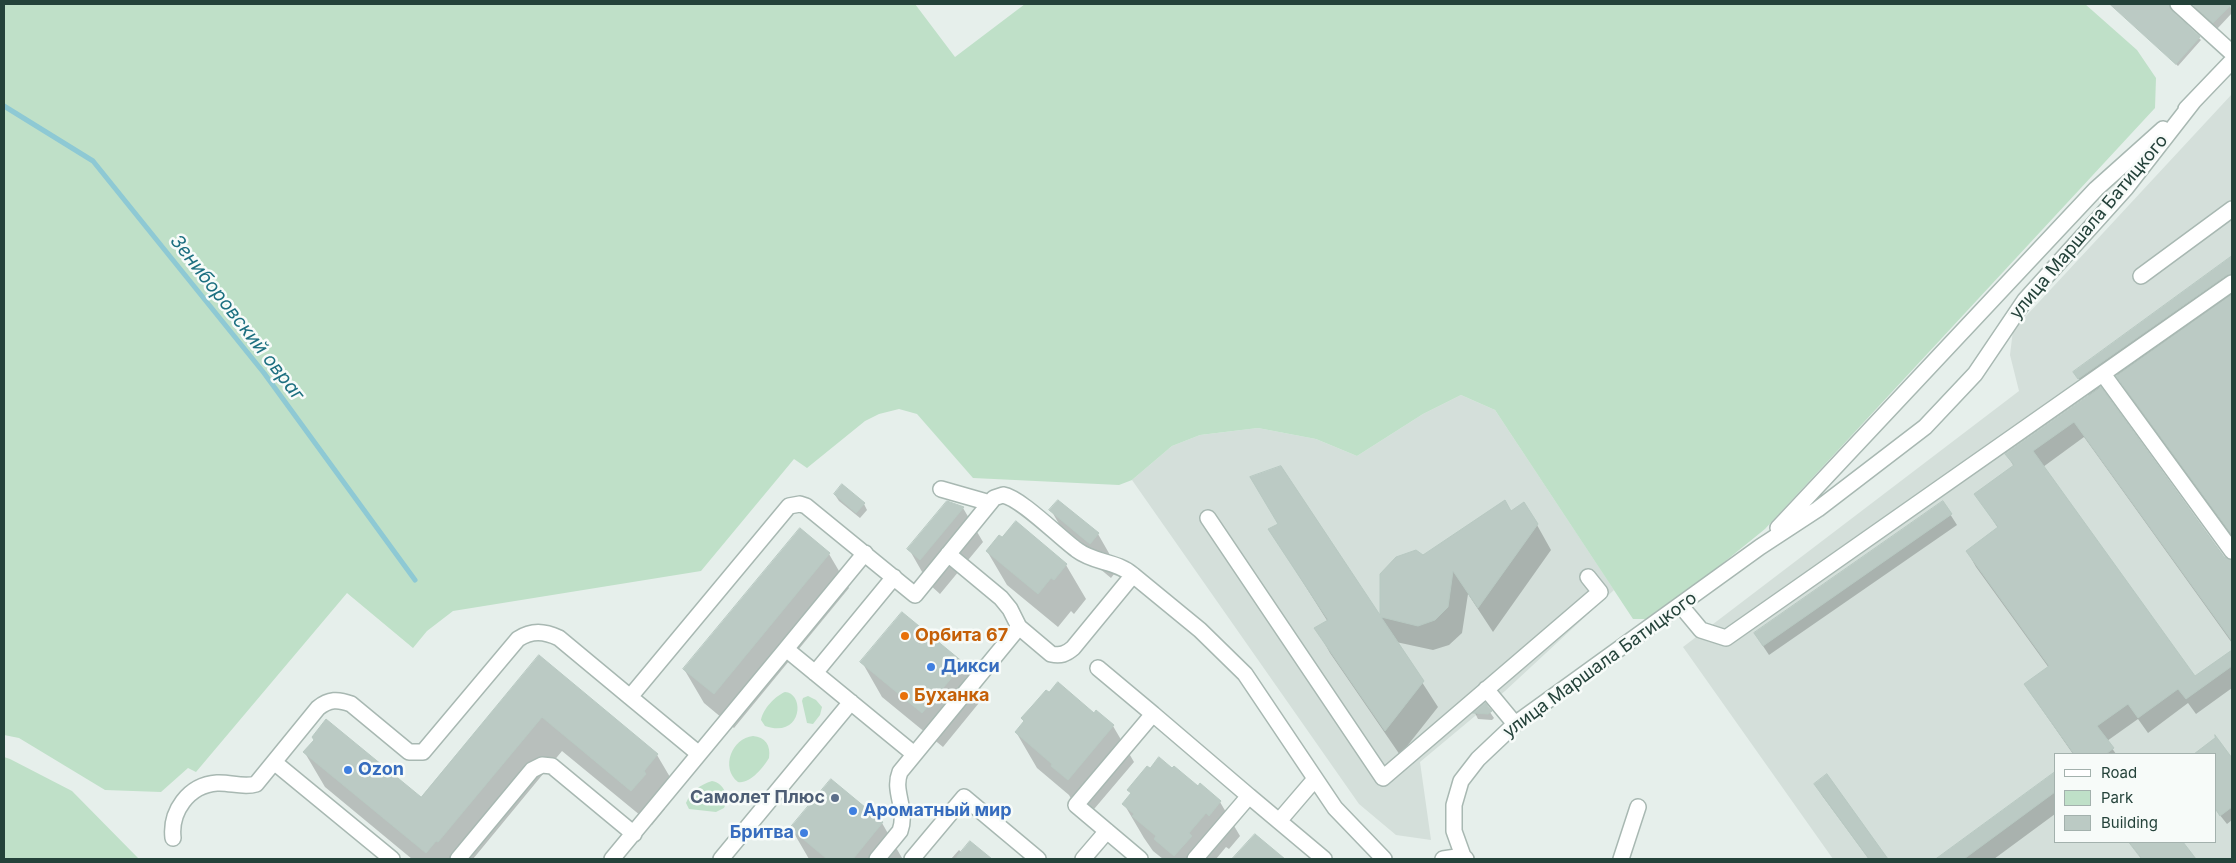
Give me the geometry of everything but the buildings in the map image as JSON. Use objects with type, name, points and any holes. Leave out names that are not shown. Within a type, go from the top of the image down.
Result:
[{"type":"street","points":[[2178,4],[2232,53]]},
{"type":"street","name":"улица Маршала Батицкого","points":[[1760,547],[2096,189],[2193,102],[2232,61]]},
{"type":"street","name":"улица Маршала Батицкого","points":[[1464,858],[1454,830],[1454,805],[1461,781],[1478,759],[1515,724],[1647,628],[1681,606],[1760,547],[1818,509],[1925,427],[1975,374],[2025,300],[2126,188],[2193,102]]},
{"type":"street","points":[[2141,276],[2232,209]]},
{"type":"street","points":[[1681,606],[1701,630],[1726,638],[2232,283]]},
{"type":"street","points":[[2103,374],[2232,551]]},
{"type":"street","points":[[941,489],[960,498],[990,502]]},
{"type":"street","points":[[630,697],[789,506],[800,504],[806,506],[915,595],[990,502],[999,496],[1009,496],[1080,552],[1122,567],[1200,630],[1245,674],[1335,808],[1384,859]]},
{"type":"street","points":[[1208,518],[1383,778],[1600,592],[1588,577]]},
{"type":"street","points":[[612,859],[865,553]]},
{"type":"street","points":[[948,554],[1001,598],[1019,627],[1051,654],[1057,655],[1067,653],[1073,648],[1133,575]]},
{"type":"street","points":[[815,673],[894,577]]},
{"type":"street","points":[[877,859],[900,831],[902,825],[904,811],[896,784],[900,772],[1019,627]]},
{"type":"street","points":[[173,838],[173,818],[179,806],[196,789],[215,783],[246,786],[256,784],[318,708],[334,700],[351,704],[409,752],[423,752],[518,639],[531,633],[548,633],[559,638],[699,754]]},
{"type":"street","points":[[786,649],[914,754]]},
{"type":"street","points":[[1098,668],[1324,859]]},
{"type":"street","points":[[1486,689],[1515,724]]},
{"type":"street","points":[[721,859],[851,702]]},
{"type":"street","points":[[1140,859],[1076,805],[1153,714]]},
{"type":"street","points":[[274,762],[392,859]]},
{"type":"street","points":[[458,859],[532,770],[542,765],[552,766],[634,834]]},
{"type":"street","points":[[1279,821],[1315,779]]},
{"type":"street","points":[[1195,859],[1249,796]]},
{"type":"street","points":[[912,859],[964,797],[1038,859]]},
{"type":"street","points":[[1621,859],[1638,807]]},
{"type":"street","points":[[1084,859],[1107,832]]},
{"type":"street","points":[[1443,859],[1464,858]]},
{"type":"shaded area","points":[[2232,94],[2232,859],[1833,859],[1683,647],[2019,391],[2010,355],[2013,330]]},
{"type":"shaded area","points":[[1461,395],[1495,410],[1614,590],[1505,691],[1420,762],[1431,840],[1396,835],[1359,804],[1132,480],[1172,446],[1200,435],[1258,428],[1316,439],[1357,456],[1423,414]]},
{"type":"green space","points":[[4,4],[915,4],[955,57],[1025,4],[2085,4],[2137,50],[2156,78],[2155,108],[1765,529],[1654,619],[1633,619],[1495,410],[1461,395],[1423,414],[1357,456],[1316,439],[1258,428],[1200,435],[1172,446],[1132,480],[1119,485],[973,478],[917,414],[899,409],[879,414],[865,421],[807,468],[794,459],[701,571],[453,611],[427,631],[413,648],[347,593],[196,772],[188,768],[161,792],[105,790],[19,738],[4,735]]},
{"type":"green space","points":[[785,692],[791,694],[796,700],[797,714],[793,721],[787,726],[778,728],[765,726],[761,720],[764,712],[774,700]]},
{"type":"green space","points":[[808,696],[816,700],[822,707],[820,715],[813,724],[807,723],[802,701],[803,698]]},
{"type":"green space","points":[[753,736],[761,738],[766,742],[769,749],[769,758],[760,771],[752,778],[747,781],[738,782],[730,769],[731,754],[739,742]]},
{"type":"green space","points":[[4,757],[72,791],[139,859],[4,859]]},
{"type":"green space","points":[[712,781],[720,785],[725,791],[726,804],[724,808],[716,812],[689,809],[686,803],[690,795]]},
{"type":"waterway","name":"Зениборовский овраг","points":[[4,106],[93,161],[264,373],[415,580]]},
{"type":"place","name":"Орбита 67","points":[[905,636]]},
{"type":"place","name":"Дикси","points":[[931,667]]},
{"type":"place","name":"Буханка","points":[[904,696]]},
{"type":"place","name":"Ozon","points":[[348,770]]},
{"type":"place","name":"Самолет Плюс","points":[[835,798]]},
{"type":"place","name":"Ароматный мир","points":[[853,811]]},
{"type":"place","name":"Бритва","points":[[804,833]]}]
